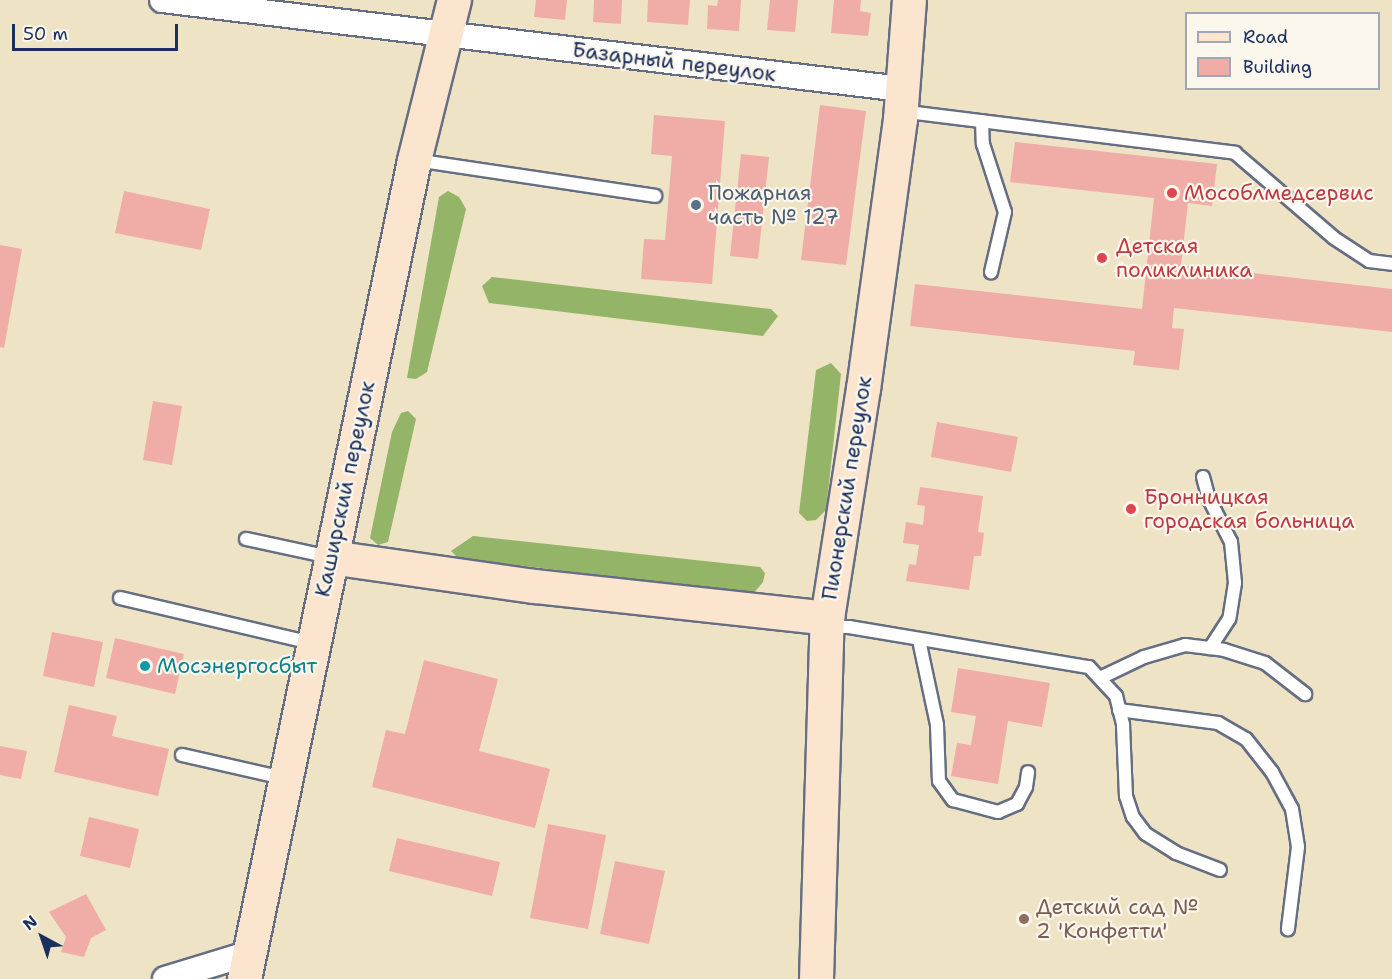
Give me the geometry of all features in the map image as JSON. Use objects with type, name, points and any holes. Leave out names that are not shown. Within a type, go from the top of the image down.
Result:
[{"type":"street","name":"Каширский переулок","points":[[247,966],[414,160],[454,0]]},
{"type":"street","name":"Пионерский переулок","points":[[816,979],[827,622],[863,389],[901,100],[909,0]]},
{"type":"street","name":"Базарный переулок","points":[[162,1],[447,34],[901,100]]},
{"type":"street","points":[[330,557],[534,586],[827,622]]},
{"type":"street","points":[[165,979],[247,966]]},
{"type":"lane","points":[[901,100],[982,121],[1235,153],[1334,238],[1369,261],[1392,264]]},
{"type":"lane","points":[[982,121],[982,144],[1005,212],[991,272]]},
{"type":"lane","points":[[414,160],[655,195]]},
{"type":"lane","points":[[1203,477],[1209,499],[1231,542],[1234,582],[1229,619],[1210,648]]},
{"type":"lane","points":[[246,539],[330,557]]},
{"type":"lane","points":[[120,598],[313,643]]},
{"type":"lane","points":[[827,622],[919,640],[1089,667],[1116,696],[1126,796],[1133,817],[1146,834],[1176,853],[1220,870]]},
{"type":"lane","points":[[919,640],[937,725],[939,781],[953,800],[998,812],[1017,804],[1026,787],[1028,772]]},
{"type":"lane","points":[[1100,678],[1144,657],[1185,645],[1210,648],[1264,663],[1305,694]]},
{"type":"lane","points":[[1119,710],[1218,723],[1246,739],[1272,772],[1292,809],[1298,847],[1288,929]]},
{"type":"lane","points":[[182,755],[286,778]]},
{"type":"green space","points":[[448,191],[459,197],[466,209],[427,372],[416,379],[407,378],[439,197]]},
{"type":"green space","points":[[492,277],[771,309],[778,316],[763,336],[489,303],[482,286]]},
{"type":"green space","points":[[831,363],[841,374],[826,510],[816,520],[807,521],[799,513],[816,370]]},
{"type":"green space","points":[[408,411],[416,419],[388,542],[378,545],[370,538],[392,432],[401,413]]},
{"type":"green space","points":[[473,536],[760,567],[765,573],[763,582],[753,594],[458,558],[451,551]]},
{"type":"building","points":[[536,0],[567,0],[565,20],[534,17]]},
{"type":"building","points":[[594,0],[622,0],[621,24],[593,22]]},
{"type":"building","points":[[648,0],[690,0],[688,25],[647,22]]},
{"type":"building","points":[[718,0],[741,0],[739,31],[707,29],[708,5],[717,6]]},
{"type":"building","points":[[770,0],[798,0],[795,32],[767,30]]},
{"type":"building","points":[[834,0],[861,0],[860,11],[871,13],[868,36],[831,33]]},
{"type":"building","points":[[820,105],[866,111],[846,265],[801,260]]},
{"type":"building","points":[[654,115],[725,121],[712,284],[641,279],[644,239],[665,240],[672,156],[651,154]]},
{"type":"building","points":[[1015,142],[1217,164],[1212,206],[1188,203],[1181,265],[1392,289],[1392,332],[1174,308],[1172,328],[1184,329],[1179,370],[1133,365],[1135,351],[910,326],[915,284],[1142,309],[1154,198],[1010,182]]},
{"type":"building","points":[[741,154],[769,157],[758,259],[730,256]]},
{"type":"building","points":[[124,191],[210,209],[201,250],[115,233]]},
{"type":"building","points":[[0,245],[22,249],[4,348],[0,347]]},
{"type":"building","points":[[153,401],[182,406],[172,465],[143,460]]},
{"type":"building","points":[[937,422],[1018,437],[1011,472],[931,457]]},
{"type":"building","points":[[920,487],[983,496],[978,532],[984,533],[981,556],[974,556],[969,590],[906,581],[909,564],[916,565],[919,545],[903,543],[906,522],[923,525],[925,506],[917,505]]},
{"type":"building","points":[[52,632],[103,642],[94,687],[43,676]]},
{"type":"building","name":"Мосэнергосбыт","points":[[115,638],[184,654],[175,694],[106,678]]},
{"type":"building","points":[[424,660],[498,679],[479,751],[550,769],[535,828],[372,787],[386,730],[405,734]]},
{"type":"building","points":[[958,668],[1050,683],[1042,727],[1008,721],[998,784],[951,776],[957,743],[971,745],[976,716],[951,712]]},
{"type":"building","points":[[69,705],[117,716],[112,736],[169,749],[158,796],[54,772]]},
{"type":"building","points":[[0,746],[27,751],[21,779],[0,775]]},
{"type":"building","points":[[89,817],[139,829],[130,868],[80,856]]},
{"type":"building","points":[[548,824],[606,835],[588,929],[530,918]]},
{"type":"building","points":[[397,838],[500,862],[492,896],[389,871]]},
{"type":"building","points":[[615,861],[665,871],[649,944],[600,934]]},
{"type":"building","points":[[86,894],[106,930],[91,938],[84,957],[61,952],[66,937],[49,912]]},
{"type":"place","name":"Мособлмедсервис","points":[[1172,193]]},
{"type":"place","name":"Пожарная часть № 127","points":[[696,205]]},
{"type":"place","name":"Детская поликлиника","points":[[1102,258]]},
{"type":"place","name":"Бронницкая городская больница","points":[[1131,509]]},
{"type":"place","name":"Мосэнергосбыт","points":[[145,666]]},
{"type":"place","name":"Детский сад № 2 'Конфетти'","points":[[1024,919]]}]
